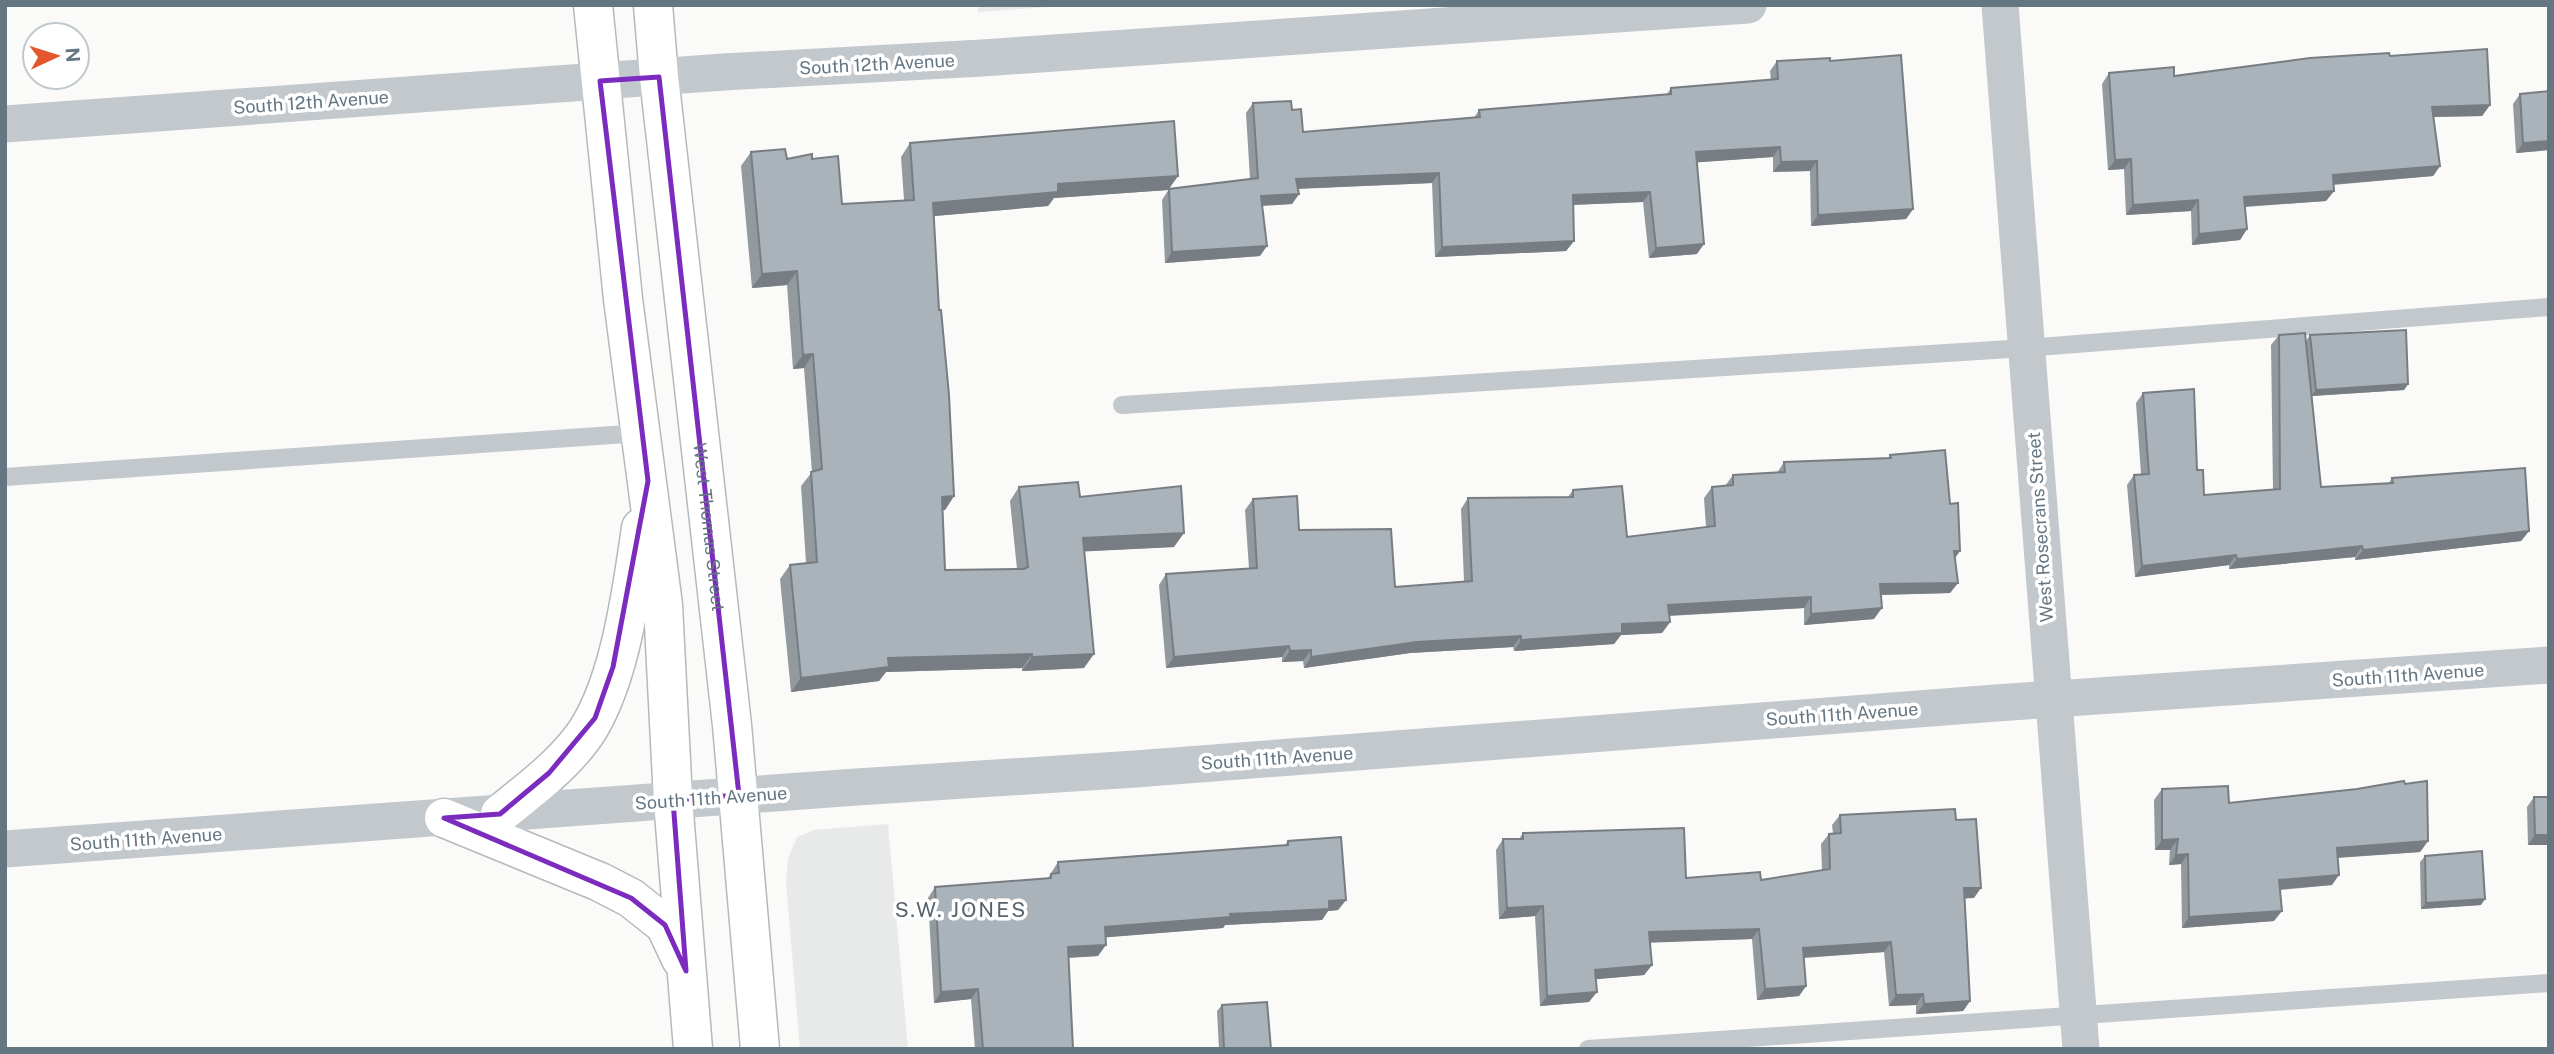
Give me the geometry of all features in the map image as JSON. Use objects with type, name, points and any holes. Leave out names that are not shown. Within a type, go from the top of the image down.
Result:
[{"type":"main road","points":[[593,5],[623,299],[663,605],[673,800],[693,1049]]},
{"type":"main road","name":"West Thomas Street","points":[[653,5],[739,795],[760,1049]]},
{"type":"main road","points":[[500,814],[550,773],[570,752],[580,741],[600,707],[624,624],[648,481]]},
{"type":"main road","points":[[444,818],[600,882],[631,898],[665,925],[686,971]]},
{"type":"street","name":"South 12th Avenue","points":[[5,124],[724,72],[996,57],[1748,5]]},
{"type":"street","name":"West Rosecrans Street","points":[[2000,5],[2080,1032]]},
{"type":"street","name":"South 11th Avenue","points":[[5,849],[2549,665]]},
{"type":"lane","points":[[1122,405],[2026,348],[2549,307]]},
{"type":"lane","points":[[5,477],[642,433]]},
{"type":"lane","points":[[1588,1049],[2080,1032],[2549,983]]},
{"type":"highlighted area","points":[[659,77],[739,795],[673,800],[686,971],[665,925],[631,898],[444,818],[500,814],[549,773],[595,718],[613,667],[648,481],[600,81]]},
{"type":"shaded area","points":[[978,5],[1076,5],[978,12]]},
{"type":"shaded area","points":[[888,824],[908,1049],[800,1049],[786,882],[788,858],[797,837],[814,830]]},
{"type":"building","points":[[2487,49],[2490,105],[2432,107],[2440,166],[2333,175],[2334,191],[2244,197],[2247,229],[2199,234],[2198,200],[2133,205],[2131,159],[2115,160],[2109,73],[2174,67],[2174,76],[2310,58]]},
{"type":"building","points":[[1901,55],[1913,209],[1818,215],[1817,161],[1781,162],[1780,147],[1696,152],[1704,244],[1656,248],[1650,192],[1573,195],[1574,241],[1442,247],[1439,173],[1296,179],[1299,194],[1261,196],[1267,246],[1172,252],[1169,189],[1258,178],[1253,103],[1291,101],[1292,110],[1301,109],[1303,132],[1480,117],[1479,110],[1671,94],[1671,88],[1778,79],[1777,61],[1830,58],[1830,61]]},
{"type":"building","points":[[2549,91],[2549,141],[2523,143],[2520,94]]},
{"type":"building","points":[[1174,121],[1178,176],[1058,184],[1058,192],[933,203],[939,310],[949,395],[954,496],[942,497],[945,570],[1028,567],[1019,487],[1078,482],[1080,497],[1181,486],[1184,533],[1083,538],[1094,654],[888,658],[889,667],[801,678],[790,565],[817,562],[811,472],[822,469],[813,354],[803,355],[797,271],[762,274],[751,152],[785,149],[787,159],[812,154],[812,159],[838,156],[842,204],[914,200],[910,143]]},
{"type":"building","points":[[2406,330],[2408,384],[2316,390],[2310,335]]},
{"type":"building","points":[[2305,333],[2321,487],[2393,483],[2392,478],[2525,468],[2529,531],[2363,550],[2362,546],[2237,559],[2236,555],[2142,566],[2134,475],[2149,474],[2143,393],[2194,389],[2197,470],[2203,470],[2204,495],[2280,489],[2279,335]]},
{"type":"building","points":[[1945,450],[1950,504],[1958,503],[1960,551],[1954,551],[1958,583],[1880,584],[1882,608],[1811,614],[1811,597],[1668,605],[1670,622],[1622,624],[1622,633],[1521,640],[1521,636],[1417,642],[1311,657],[1311,650],[1290,651],[1289,646],[1174,657],[1166,574],[1257,568],[1253,499],[1297,496],[1299,530],[1391,529],[1395,587],[1472,581],[1468,498],[1573,497],[1573,490],[1622,486],[1627,537],[1715,526],[1712,487],[1733,485],[1733,475],[1785,472],[1784,462],[1891,458],[1890,455]]},
{"type":"building","points":[[2404,781],[2405,784],[2427,781],[2428,841],[2337,848],[2339,875],[2279,880],[2282,911],[2189,917],[2188,854],[2176,855],[2178,839],[2162,840],[2162,789],[2228,786],[2229,803]]},
{"type":"building","points":[[2534,797],[2549,797],[2549,835],[2535,835]]},
{"type":"building","points":[[1955,809],[1956,820],[1976,819],[1981,888],[1964,888],[1970,1001],[1924,1004],[1923,994],[1896,995],[1891,942],[1803,948],[1806,986],[1765,989],[1759,929],[1649,932],[1652,965],[1595,970],[1597,992],[1547,996],[1543,906],[1507,908],[1503,839],[1523,839],[1523,833],[1684,828],[1686,878],[1760,872],[1761,880],[1830,869],[1829,834],[1841,833],[1840,815]]},
{"type":"building","points":[[1341,837],[1346,900],[1329,901],[1329,909],[1230,914],[1231,917],[1105,927],[1106,945],[1068,947],[1073,1049],[983,1049],[978,989],[941,992],[935,887],[1051,878],[1051,874],[1059,873],[1058,862],[1288,845],[1288,841]]},
{"type":"building","points":[[2482,851],[2485,899],[2426,903],[2425,856]]},
{"type":"building","points":[[1267,1002],[1271,1049],[1224,1049],[1222,1005]]},
{"type":"district","name":"S.W. JONES","points":[[961,909]]}]
